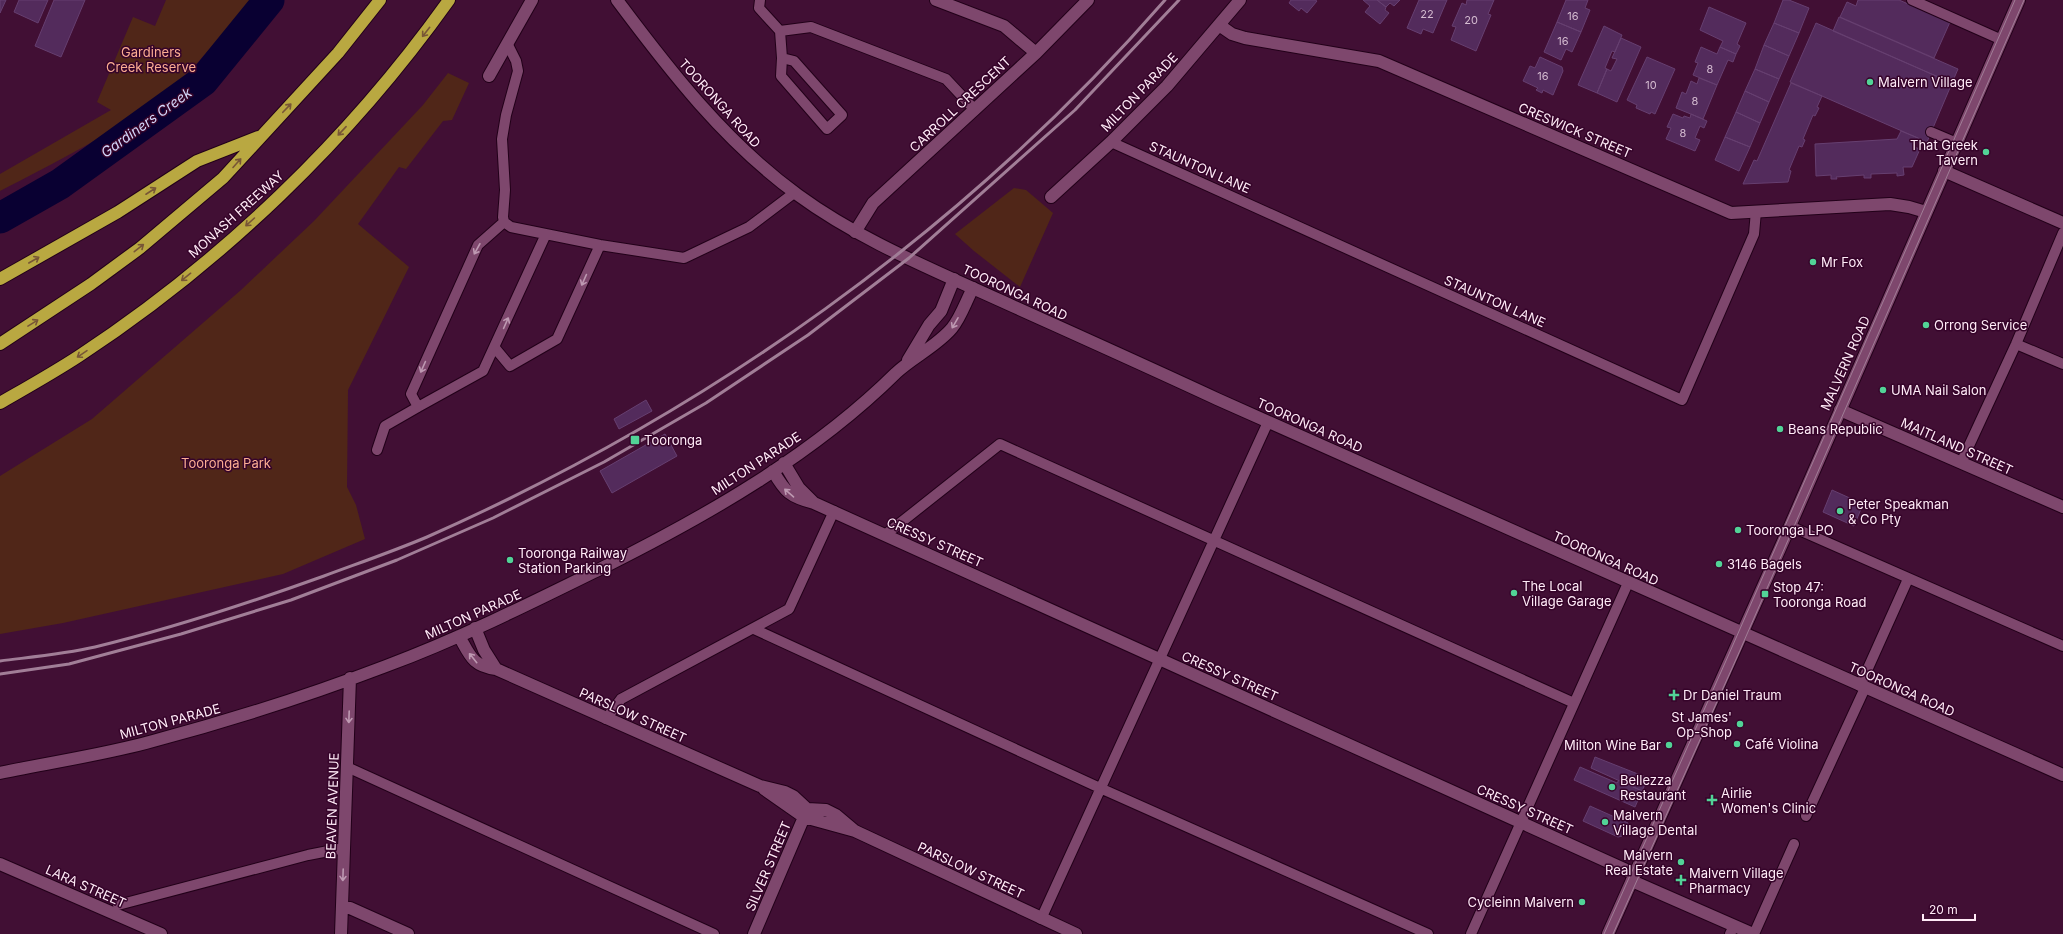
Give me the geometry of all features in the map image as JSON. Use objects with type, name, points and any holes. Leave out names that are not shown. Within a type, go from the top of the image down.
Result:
[{"type":"highway","points":[[0,344],[92,284],[146,243],[223,178],[260,136],[338,53],[380,0]]},
{"type":"highway","name":"MONASH FREEWAY","points":[[0,403],[78,357],[123,326],[216,253],[303,173],[342,132],[378,92],[427,31],[449,0]]},
{"type":"highway","points":[[0,279],[118,212],[197,161],[260,136]]},
{"type":"street","points":[[489,76],[508,45],[532,0]]},
{"type":"street","name":"TOORONGA ROAD","points":[[617,0],[652,46],[722,129],[759,164],[794,193],[855,232],[973,288],[1268,422],[1742,634],[2063,775]]},
{"type":"street","points":[[936,0],[1004,26],[1036,53]]},
{"type":"street","name":"CARROLL CRESCENT","points":[[855,232],[872,203],[1036,53],[1088,0]]},
{"type":"street","name":"MILTON PARADE","points":[[1051,197],[1112,142],[1168,86],[1240,0]]},
{"type":"street","name":"MALVERN ROAD","points":[[1608,934],[1790,526],[2019,0]]},
{"type":"street","name":"CRESWICK STREET","points":[[1219,25],[1232,34],[1245,38],[1379,61],[1731,213],[1890,204],[1909,206],[1926,212]]},
{"type":"street","points":[[1944,171],[2063,223]]},
{"type":"street","name":"MILTON PARADE","points":[[904,366],[929,325],[941,311],[954,279]]},
{"type":"street","name":"MILTON PARADE","points":[[0,773],[150,742],[264,709],[387,666],[522,608],[639,549],[712,509],[784,464],[853,412],[904,366],[953,327],[973,288]]},
{"type":"street","name":"MAITLAND STREET","points":[[1840,410],[2063,508]]},
{"type":"street","name":"CRESSY STREET","points":[[784,464],[799,488],[814,503]]},
{"type":"street","name":"CRESSY STREET","points":[[773,471],[789,494],[797,499],[814,503],[834,511],[1521,822],[1732,930],[1754,934]]},
{"type":"street","points":[[475,628],[484,650],[496,669]]},
{"type":"street","name":"PARSLOW STREET","points":[[459,636],[477,663],[483,667],[496,669],[760,786],[805,813],[855,831],[1076,934]]},
{"type":"street","name":"BEAVEN AVENUE","points":[[341,934],[350,678]]},
{"type":"street","name":"SILVER STREET","points":[[754,934],[805,813]]},
{"type":"street","name":"LARA STREET","points":[[0,864],[161,934]]},
{"type":"street","points":[[342,908],[350,908],[408,934]]},
{"type":"lane","points":[[760,0],[759,8],[780,31],[782,58],[781,76],[827,129],[842,115],[794,61],[782,58]]},
{"type":"lane","points":[[1912,0],[2002,40]]},
{"type":"lane","points":[[780,31],[811,27],[946,79],[975,110]]},
{"type":"lane","points":[[508,45],[516,61],[518,72],[506,115],[502,138],[505,190],[503,217],[504,222],[510,227],[600,245],[684,258],[749,226],[794,193]]},
{"type":"lane","points":[[1931,132],[1957,143]]},
{"type":"lane","name":"STAUNTON LANE","points":[[1112,142],[1682,400],[1754,234],[1756,211]]},
{"type":"lane","points":[[418,407],[411,394],[478,245],[504,222]]},
{"type":"lane","points":[[1961,463],[2016,344],[2063,233]]},
{"type":"lane","points":[[377,450],[386,426],[483,371],[495,348],[546,234]]},
{"type":"lane","points":[[495,348],[510,366],[557,339],[600,245]]},
{"type":"lane","points":[[2016,344],[2063,364]]},
{"type":"lane","points":[[1041,919],[1100,788],[1216,540],[1268,422]]},
{"type":"lane","points":[[885,535],[1000,444],[1216,540],[1574,703]]},
{"type":"lane","points":[[606,719],[620,698],[754,629],[789,609],[834,511]]},
{"type":"lane","points":[[1790,526],[2063,646]]},
{"type":"lane","points":[[1806,816],[1908,579]]},
{"type":"lane","points":[[1471,934],[1628,583]]},
{"type":"lane","points":[[754,629],[1100,788],[1428,934]]},
{"type":"lane","points":[[347,767],[714,934]]},
{"type":"lane","points":[[1754,934],[1794,844]]},
{"type":"lane","points":[[118,905],[308,855],[344,848]]},
{"type":"green space","name":"Gardiners Creek Reserve","points":[[166,0],[252,0],[198,62],[163,95],[105,135],[0,191],[0,174],[111,110],[97,102],[133,17],[155,26]]},
{"type":"green space","name":"Tooronga Park","points":[[448,73],[469,83],[452,120],[443,121],[406,169],[399,167],[358,224],[409,267],[348,390],[347,487],[356,505],[365,539],[283,574],[63,623],[0,634],[0,476],[92,419],[241,290],[314,221],[423,105]]},
{"type":"green space","points":[[1014,188],[1026,190],[1053,213],[1020,287],[955,234]]},
{"type":"building","points":[[0,0],[6,0],[0,13]]},
{"type":"building","points":[[19,0],[48,0],[38,23],[14,12]]},
{"type":"building","points":[[54,0],[85,0],[61,57],[35,46]]},
{"type":"building","points":[[1291,0],[1317,1],[1307,13],[1301,8],[1299,11],[1289,3]]},
{"type":"building","points":[[1363,0],[1377,0],[1386,7],[1385,10],[1389,13],[1380,24],[1365,12],[1370,6]]},
{"type":"building","points":[[1377,0],[1400,0],[1394,6],[1390,3],[1386,7]]},
{"type":"building","points":[[1419,0],[1447,0],[1433,33],[1423,29],[1421,34],[1407,28]]},
{"type":"building","points":[[1467,0],[1494,0],[1488,14],[1491,15],[1476,51],[1451,40],[1456,27],[1452,26],[1462,3],[1466,5]]},
{"type":"building","points":[[1566,0],[1588,0],[1585,8],[1590,10],[1581,32],[1557,22]]},
{"type":"building","points":[[1783,0],[1789,0],[1809,8],[1799,33],[1774,23]]},
{"type":"building","points":[[1858,0],[1899,0],[1950,22],[1934,58],[1840,17],[1847,2],[1856,6]]},
{"type":"building","points":[[1709,7],[1746,23],[1737,44],[1740,46],[1736,54],[1720,47],[1723,41],[1700,30]]},
{"type":"building","points":[[1839,17],[1958,69],[1952,83],[1833,31]]},
{"type":"building","points":[[1557,22],[1581,32],[1572,52],[1566,49],[1561,60],[1544,52]]},
{"type":"building","points":[[1774,23],[1799,33],[1789,56],[1764,45]]},
{"type":"building","name":"Malvern Village","points":[[1816,23],[1952,83],[1927,142],[1790,82]]},
{"type":"building","points":[[1604,26],[1622,35],[1615,52],[1612,51],[1605,68],[1607,69],[1597,93],[1578,85]]},
{"type":"building","points":[[1621,38],[1641,47],[1617,102],[1597,93],[1607,69],[1611,71],[1617,59],[1612,58]]},
{"type":"building","points":[[1764,45],[1789,56],[1779,79],[1755,69]]},
{"type":"building","points":[[1701,47],[1717,54],[1720,47],[1736,54],[1733,62],[1728,60],[1717,85],[1693,75],[1698,63],[1695,62]]},
{"type":"building","points":[[1540,57],[1562,67],[1563,71],[1553,95],[1543,90],[1542,93],[1536,90],[1538,88],[1523,81],[1530,66],[1535,68]]},
{"type":"building","points":[[1647,57],[1675,69],[1655,114],[1651,112],[1650,114],[1636,108],[1637,105],[1627,100]]},
{"type":"building","points":[[1755,69],[1779,79],[1769,102],[1745,91]]},
{"type":"building","points":[[1699,78],[1717,85],[1703,119],[1676,108],[1682,92],[1686,94],[1691,81],[1697,84]]},
{"type":"building","points":[[1791,83],[1822,96],[1817,107],[1819,108],[1815,116],[1813,115],[1803,139],[1805,140],[1802,147],[1799,146],[1789,170],[1791,171],[1788,182],[1743,184],[1754,160],[1757,161]]},
{"type":"building","points":[[1745,91],[1769,102],[1760,123],[1736,112]]},
{"type":"building","points":[[1736,112],[1760,123],[1750,147],[1725,137]]},
{"type":"building","points":[[1673,114],[1683,118],[1684,116],[1690,118],[1691,114],[1707,121],[1704,128],[1700,126],[1695,138],[1700,140],[1695,151],[1666,139],[1671,128],[1667,127]]},
{"type":"building","points":[[1901,131],[1918,138],[1914,147],[1920,149],[1912,167],[1903,167],[1904,175],[1897,176],[1897,173],[1871,174],[1871,178],[1864,178],[1864,175],[1836,177],[1837,179],[1831,179],[1831,175],[1816,176],[1815,144],[1897,139]]},
{"type":"building","points":[[1725,137],[1750,147],[1739,171],[1715,160]]},
{"type":"building","points":[[646,400],[652,411],[619,429],[614,419]]},
{"type":"building","points":[[665,434],[677,456],[612,493],[600,471]]},
{"type":"building","points":[[1832,490],[1863,504],[1854,526],[1823,512]]},
{"type":"building","points":[[1595,757],[1648,778],[1642,791],[1591,768]]},
{"type":"building","name":"Bellezza Restaurant","points":[[1580,767],[1617,783],[1619,780],[1642,791],[1635,807],[1574,780]]},
{"type":"building","name":"Malvern Village Dental","points":[[1590,806],[1628,823],[1622,836],[1618,837],[1583,821]]},
{"type":"waterway","name":"Gardiners Creek","points":[[0,218],[60,184],[203,81],[269,0]]},
{"type":"tram line","points":[[1604,934],[1729,654],[2015,0]]},
{"type":"tram line","points":[[1613,934],[1737,657],[2024,0]]},
{"type":"railway","points":[[0,661],[71,652],[124,640],[268,596],[324,576],[427,537],[531,488],[632,433],[731,374],[826,309],[917,239],[1004,164],[1087,84],[1165,0]]},
{"type":"railway","points":[[0,674],[69,664],[181,634],[291,600],[397,560],[493,518],[604,462],[706,403],[808,335],[909,258],[1075,110],[1179,0]]},
{"type":"place","name":"Malvern Village","points":[[1870,82]]},
{"type":"place","name":"That Greek Tavern","points":[[1986,152]]},
{"type":"place","name":"Mr Fox","points":[[1813,262]]},
{"type":"place","name":"Orrong Service","points":[[1926,325]]},
{"type":"place","name":"UMA Nail Salon","points":[[1883,390]]},
{"type":"place","name":"Beans Republic","points":[[1780,429]]},
{"type":"place","name":"Tooronga","points":[[635,440]]},
{"type":"place","name":"Peter Speakman & Co Pty","points":[[1840,511]]},
{"type":"place","name":"Tooronga LPO","points":[[1738,530]]},
{"type":"place","name":"Tooronga Railway Station Parking","points":[[510,560]]},
{"type":"place","name":"3146 Bagels","points":[[1719,564]]},
{"type":"place","name":"The Local Village Garage","points":[[1514,593]]},
{"type":"place","name":"Stop 47: Tooronga Road","points":[[1765,594]]},
{"type":"place","name":"Dr Daniel Traum","points":[[1674,695]]},
{"type":"place","name":"St James' Op-Shop","points":[[1740,724]]},
{"type":"place","name":"Café Violina","points":[[1737,744]]},
{"type":"place","name":"Milton Wine Bar","points":[[1669,745]]},
{"type":"place","name":"Bellezza Restaurant","points":[[1612,787]]},
{"type":"place","name":"Airlie Women's Clinic","points":[[1712,800]]},
{"type":"place","name":"Malvern Village Dental","points":[[1605,822]]},
{"type":"place","name":"Malvern Real Estate","points":[[1681,862]]},
{"type":"place","name":"Malvern Village Pharmacy","points":[[1681,880]]},
{"type":"place","name":"Cycleinn Malvern","points":[[1582,902]]}]
